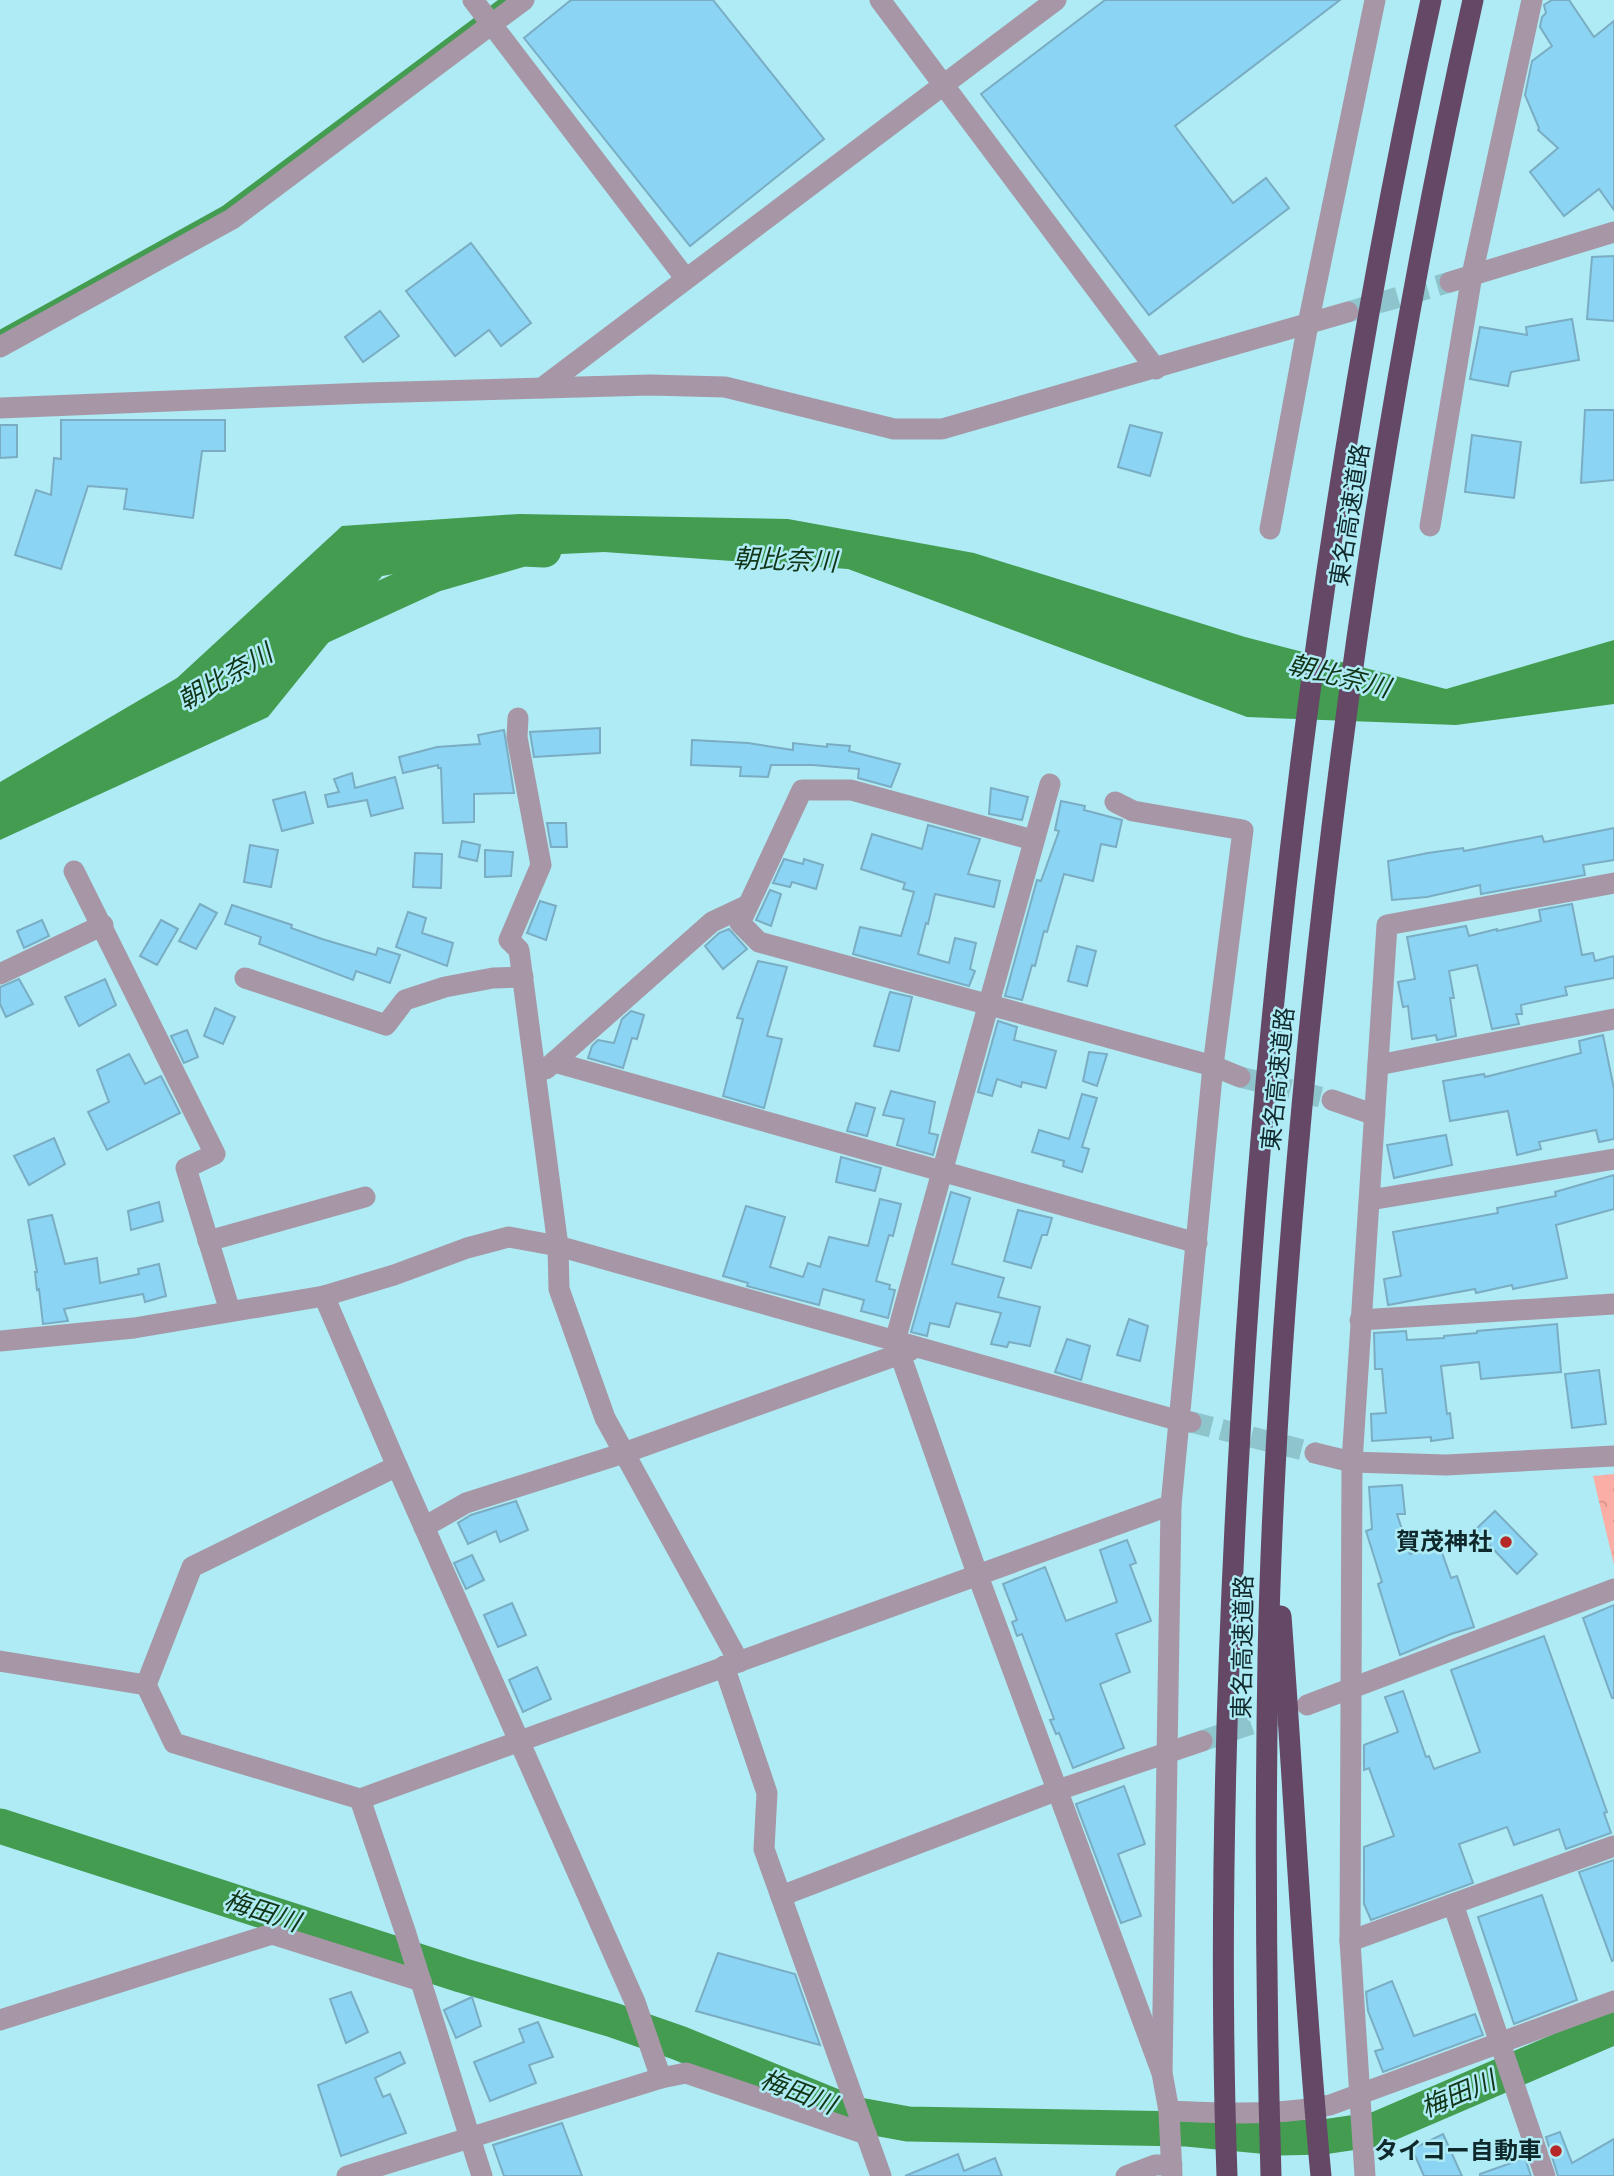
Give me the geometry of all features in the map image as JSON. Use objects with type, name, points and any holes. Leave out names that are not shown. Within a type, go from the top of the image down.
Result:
[{"type":"highway","name":"東名高速道路","points":[[1227,2173],[1225,1821],[1233,1544],[1257,1179],[1282,909],[1328,562],[1361,355],[1431,0]]},
{"type":"highway","name":"東名高速道路","points":[[1271,2174],[1266,1889],[1268,1656],[1291,1219],[1321,916],[1368,563],[1423,239],[1473,0]]},
{"type":"highway","points":[[1274,1513],[1295,1805],[1303,1974],[1321,2176]]},
{"type":"street","points":[[0,347],[232,219],[524,0]]},
{"type":"street","points":[[880,0],[1156,369]]},
{"type":"street","points":[[542,388],[1056,0]]},
{"type":"street","points":[[1270,529],[1308,324],[1375,0]]},
{"type":"street","points":[[1430,526],[1472,275],[1532,0]]},
{"type":"street","points":[[475,3],[686,279]]},
{"type":"street","points":[[1450,282],[1614,232]]},
{"type":"street","points":[[0,408],[650,385],[725,387],[894,429],[942,429],[1348,312]]},
{"type":"street","points":[[518,718],[517,737],[541,865],[509,940],[519,950],[523,977],[558,1246],[559,1289],[605,1418],[731,1664],[767,1793],[764,1849],[881,2176]]},
{"type":"street","points":[[1049,784],[942,1172],[903,1347],[978,1576],[1162,2073],[1170,2112],[1172,2163],[1155,2165],[1126,2176]]},
{"type":"street","points":[[1033,840],[850,790],[802,790],[740,923],[759,942],[1213,1066],[1240,1077]]},
{"type":"street","points":[[1115,802],[1133,811],[1243,830],[1213,1066],[1197,1243],[1186,1422],[1171,1504],[1162,2073]]},
{"type":"street","points":[[74,871],[215,1154],[186,1168],[230,1311]]},
{"type":"street","points":[[1365,2176],[1350,1941],[1352,1462],[1387,925],[1614,883]]},
{"type":"street","points":[[537,1078],[712,922],[746,906]]},
{"type":"street","points":[[0,974],[103,925]]},
{"type":"street","points":[[245,978],[386,1025],[405,1000],[445,987],[493,978],[523,977]]},
{"type":"street","points":[[1378,1065],[1614,1019]]},
{"type":"street","points":[[554,1062],[1197,1243]]},
{"type":"street","points":[[1332,1100],[1375,1115]]},
{"type":"street","points":[[1370,1200],[1614,1159]]},
{"type":"street","points":[[208,1241],[365,1197]]},
{"type":"street","points":[[0,1341],[135,1328],[324,1296],[394,1275],[467,1248],[509,1237],[558,1246],[903,1347],[1186,1422]]},
{"type":"street","points":[[324,1296],[635,2002],[661,2078]]},
{"type":"street","points":[[1360,1320],[1614,1304]]},
{"type":"street","points":[[424,1527],[466,1503],[624,1453],[903,1347]]},
{"type":"street","points":[[1315,1453],[1352,1462],[1446,1465],[1614,1456]]},
{"type":"street","points":[[397,1466],[192,1567],[146,1685],[174,1743],[360,1799],[1171,1504]]},
{"type":"street","points":[[1307,1705],[1614,1589]]},
{"type":"street","points":[[0,1661],[146,1685]]},
{"type":"street","points":[[780,1896],[1058,1790],[1202,1741]]},
{"type":"street","points":[[360,1799],[405,1931],[482,2176]]},
{"type":"street","points":[[1350,1941],[1614,1846]]},
{"type":"street","points":[[1453,1903],[1545,2176]]},
{"type":"street","points":[[0,2020],[272,1934],[421,1981]]},
{"type":"street","points":[[1170,2112],[1304,2110],[1330,2105],[1503,2048],[1614,2001]]},
{"type":"street","points":[[347,2176],[661,2078],[686,2073],[866,2133]]},
{"type":"green space","points":[[1614,1474],[1614,1565],[1593,1476]]},
{"type":"water","points":[[519,514],[788,519],[974,553],[1245,637],[1446,689],[1614,640],[1614,704],[1456,725],[1247,717],[848,569],[604,552],[496,557],[382,576],[268,717],[0,840],[0,782],[177,678],[342,526]]},
{"type":"building","points":[[571,0],[713,0],[824,139],[690,246],[524,38]]},
{"type":"building","points":[[1105,0],[1340,0],[1175,126],[1233,203],[1266,178],[1289,208],[1149,315],[981,94]]},
{"type":"building","points":[[1552,0],[1569,0],[1594,37],[1614,21],[1614,210],[1599,189],[1564,216],[1530,172],[1558,148],[1538,130],[1525,95],[1532,61],[1552,46],[1540,27],[1542,17],[1546,13],[1544,5]]},
{"type":"building","points":[[471,243],[531,323],[501,346],[489,330],[455,356],[406,291]]},
{"type":"building","points":[[1614,256],[1614,321],[1587,319],[1592,257]]},
{"type":"building","points":[[380,311],[399,336],[363,362],[345,337]]},
{"type":"building","points":[[1572,319],[1579,360],[1511,372],[1508,386],[1470,379],[1480,327],[1527,335],[1526,327]]},
{"type":"building","points":[[1585,410],[1614,410],[1614,480],[1581,483]]},
{"type":"building","points":[[61,420],[225,420],[225,451],[202,451],[193,518],[124,509],[127,489],[88,486],[61,569],[15,555],[36,490],[51,495],[54,458],[61,459]]},
{"type":"building","points":[[0,425],[17,425],[17,457],[0,458]]},
{"type":"building","points":[[1130,425],[1162,433],[1150,476],[1118,467]]},
{"type":"building","points":[[1472,435],[1521,442],[1514,498],[1465,492]]},
{"type":"building","points":[[600,728],[600,753],[534,757],[530,732]]},
{"type":"building","points":[[504,730],[514,793],[474,794],[474,822],[443,823],[441,768],[438,768],[438,765],[403,773],[399,757],[437,747],[480,744],[478,735]]},
{"type":"building","points":[[692,740],[748,743],[793,750],[793,743],[827,747],[827,744],[850,746],[849,751],[900,764],[891,787],[858,778],[859,769],[813,765],[771,765],[768,777],[740,776],[741,767],[691,765]]},
{"type":"building","points":[[352,773],[355,788],[395,777],[403,808],[371,816],[367,800],[328,807],[325,795],[339,792],[334,779]]},
{"type":"building","points":[[991,788],[1028,797],[1022,820],[989,814]]},
{"type":"building","points":[[305,792],[313,823],[282,831],[273,800]]},
{"type":"building","points":[[1061,801],[1085,806],[1084,810],[1122,820],[1116,847],[1101,844],[1093,881],[1064,874],[1047,932],[1044,931],[1022,1000],[1005,996],[1037,880],[1041,881],[1059,831],[1055,830]]},
{"type":"building","points":[[547,823],[566,823],[567,847],[551,847]]},
{"type":"building","points":[[928,825],[980,839],[968,874],[1000,881],[994,907],[935,894],[928,924],[926,923],[918,954],[949,963],[955,938],[976,943],[970,969],[975,971],[969,986],[853,954],[860,927],[901,936],[914,892],[903,889],[905,883],[861,869],[872,834],[922,849]]},
{"type":"building","points":[[1614,828],[1614,860],[1583,865],[1585,875],[1481,894],[1480,885],[1427,897],[1392,900],[1388,861],[1463,848],[1464,851],[1542,836],[1544,842]]},
{"type":"building","points":[[462,841],[480,845],[477,861],[459,857]]},
{"type":"building","points":[[250,845],[278,850],[271,887],[244,882]]},
{"type":"building","points":[[485,850],[513,852],[511,876],[485,877]]},
{"type":"building","points":[[415,853],[442,854],[441,888],[413,887]]},
{"type":"building","points":[[784,859],[803,864],[804,859],[823,865],[816,889],[792,882],[790,887],[773,883]]},
{"type":"building","points":[[770,890],[781,894],[771,926],[756,920]]},
{"type":"building","points":[[540,901],[556,906],[546,940],[527,933]]},
{"type":"building","points":[[200,904],[217,913],[196,949],[179,941]]},
{"type":"building","points":[[1572,904],[1582,955],[1593,953],[1595,961],[1614,956],[1614,978],[1565,987],[1567,995],[1521,1005],[1522,1014],[1516,1014],[1519,1024],[1492,1029],[1477,965],[1449,971],[1456,1036],[1437,1040],[1436,1035],[1412,1039],[1408,1006],[1403,1007],[1398,982],[1415,979],[1407,937],[1466,926],[1469,936],[1497,931],[1541,921],[1539,910]]},
{"type":"building","points":[[232,905],[292,925],[291,928],[322,939],[376,955],[378,948],[400,955],[390,983],[356,971],[353,980],[259,944],[261,937],[225,924]]},
{"type":"building","points":[[408,912],[426,918],[422,933],[453,943],[447,966],[396,947]]},
{"type":"building","points":[[42,920],[49,936],[24,948],[17,931]]},
{"type":"building","points":[[161,920],[178,929],[157,965],[140,956]]},
{"type":"building","points":[[729,929],[747,949],[723,969],[705,946],[719,933]]},
{"type":"building","points":[[1077,946],[1096,951],[1087,986],[1068,981]]},
{"type":"building","points":[[758,961],[787,967],[767,1036],[782,1039],[764,1108],[723,1096],[743,1019],[737,1018]]},
{"type":"building","points":[[19,979],[33,1004],[6,1017],[0,1004],[0,987]]},
{"type":"building","points":[[105,979],[116,1005],[79,1026],[65,997]]},
{"type":"building","points":[[890,992],[912,997],[899,1051],[874,1046]]},
{"type":"building","points":[[215,1008],[235,1017],[223,1044],[204,1036]]},
{"type":"building","points":[[631,1011],[644,1015],[637,1039],[632,1038],[623,1068],[588,1058],[592,1046],[598,1040],[614,1043],[622,1019]]},
{"type":"building","points":[[998,1021],[1017,1027],[1014,1040],[1056,1051],[1046,1088],[1022,1082],[1021,1087],[997,1079],[992,1096],[978,1092]]},
{"type":"building","points":[[187,1030],[198,1057],[184,1063],[171,1036]]},
{"type":"building","points":[[1603,1035],[1614,1089],[1614,1139],[1599,1142],[1596,1130],[1539,1142],[1541,1149],[1517,1155],[1508,1111],[1450,1121],[1443,1081],[1484,1074],[1485,1077],[1581,1053],[1579,1041]]},
{"type":"building","points":[[1089,1052],[1107,1054],[1097,1086],[1083,1081]]},
{"type":"building","points":[[129,1054],[145,1084],[161,1076],[180,1113],[107,1150],[88,1112],[109,1102],[97,1070]]},
{"type":"building","points":[[891,1091],[935,1102],[929,1133],[938,1135],[933,1155],[897,1145],[904,1119],[883,1115]]},
{"type":"building","points":[[1082,1094],[1097,1098],[1082,1147],[1089,1149],[1082,1172],[1063,1166],[1064,1161],[1032,1152],[1039,1130],[1069,1139]]},
{"type":"building","points":[[856,1103],[875,1108],[867,1136],[847,1131]]},
{"type":"building","points":[[1446,1135],[1452,1165],[1394,1178],[1387,1145]]},
{"type":"building","points":[[54,1138],[65,1164],[29,1185],[14,1156]]},
{"type":"building","points":[[841,1157],[881,1168],[875,1191],[836,1182]]},
{"type":"building","points":[[1614,1175],[1614,1209],[1556,1225],[1567,1278],[1513,1289],[1512,1285],[1476,1293],[1475,1289],[1388,1305],[1384,1279],[1401,1276],[1393,1232],[1498,1213],[1497,1208],[1556,1196],[1555,1192]]},
{"type":"building","points":[[951,1192],[970,1198],[952,1264],[1004,1278],[998,1297],[1040,1307],[1030,1346],[1009,1342],[1007,1347],[991,1344],[1001,1313],[956,1303],[949,1327],[930,1323],[927,1336],[911,1332]]},
{"type":"building","points":[[880,1199],[901,1204],[893,1236],[889,1235],[876,1281],[890,1285],[889,1289],[895,1290],[888,1318],[861,1311],[864,1300],[823,1289],[819,1305],[747,1286],[748,1283],[723,1276],[746,1206],[785,1217],[770,1267],[803,1277],[808,1263],[820,1267],[829,1237],[868,1246]]},
{"type":"building","points":[[159,1202],[163,1221],[131,1230],[128,1211]]},
{"type":"building","points":[[1018,1210],[1052,1218],[1047,1235],[1042,1235],[1031,1268],[1004,1261]]},
{"type":"building","points":[[52,1215],[65,1264],[97,1258],[100,1283],[139,1274],[138,1269],[159,1264],[166,1296],[145,1302],[143,1294],[64,1309],[68,1321],[43,1324],[28,1220]]},
{"type":"building","points":[[1129,1319],[1148,1326],[1140,1361],[1117,1355]]},
{"type":"building","points":[[1557,1324],[1561,1372],[1481,1379],[1479,1362],[1441,1366],[1453,1438],[1431,1441],[1431,1437],[1372,1441],[1371,1414],[1386,1413],[1382,1369],[1375,1369],[1374,1333],[1406,1331],[1407,1340]]},
{"type":"building","points":[[1067,1339],[1090,1346],[1081,1380],[1055,1372]]},
{"type":"building","points":[[1599,1370],[1606,1424],[1572,1428],[1565,1374]]},
{"type":"building","points":[[1402,1485],[1405,1514],[1397,1514],[1410,1554],[1439,1544],[1451,1578],[1457,1576],[1474,1627],[1400,1655],[1378,1584],[1382,1582],[1366,1531],[1372,1529],[1369,1487]]},
{"type":"building","points":[[516,1501],[528,1530],[500,1542],[496,1531],[468,1544],[458,1523],[471,1515]]},
{"type":"building","name":"賀茂神社","points":[[1495,1511],[1537,1554],[1517,1574],[1475,1530]]},
{"type":"building","points":[[1127,1540],[1136,1563],[1130,1565],[1151,1621],[1116,1634],[1130,1672],[1100,1684],[1124,1748],[1073,1768],[1059,1733],[1056,1734],[1050,1720],[1054,1719],[1022,1634],[1017,1636],[1012,1622],[1017,1620],[1003,1584],[1045,1567],[1066,1621],[1117,1602],[1100,1550]]},
{"type":"building","points":[[472,1555],[484,1580],[466,1589],[454,1563]]},
{"type":"building","points":[[512,1603],[526,1635],[498,1647],[484,1615]]},
{"type":"building","points":[[1614,1605],[1614,1698],[1612,1698],[1583,1618]]},
{"type":"building","points":[[1544,1636],[1607,1812],[1604,1813],[1611,1833],[1566,1849],[1559,1829],[1514,1845],[1507,1827],[1459,1844],[1473,1883],[1371,1920],[1364,1904],[1364,1847],[1394,1836],[1369,1768],[1364,1770],[1364,1745],[1398,1732],[1385,1697],[1403,1691],[1426,1757],[1429,1756],[1434,1769],[1480,1752],[1451,1670]]},
{"type":"building","points":[[537,1667],[551,1699],[523,1712],[509,1680]]},
{"type":"building","points":[[1124,1786],[1145,1844],[1118,1854],[1141,1916],[1121,1923],[1076,1804]]},
{"type":"building","points":[[1614,1860],[1614,1960],[1612,1961],[1579,1872]]},
{"type":"building","points":[[1542,1895],[1577,2000],[1514,2024],[1478,1917]]},
{"type":"building","points":[[718,1953],[795,1974],[820,2045],[696,2011]]},
{"type":"building","points":[[1392,1981],[1414,2036],[1475,2014],[1483,2035],[1383,2072],[1375,2051],[1383,2049],[1368,2011],[1366,1992]]},
{"type":"building","points":[[351,1992],[368,2032],[346,2043],[330,1999]]},
{"type":"building","points":[[472,1997],[481,2026],[456,2038],[444,2010]]},
{"type":"building","points":[[538,2022],[553,2057],[529,2065],[536,2083],[490,2101],[474,2062],[524,2042],[519,2029]]},
{"type":"building","points":[[400,2052],[405,2063],[375,2078],[383,2097],[390,2094],[406,2133],[341,2156],[318,2085]]},
{"type":"building","points":[[562,2123],[582,2176],[504,2176],[493,2145]]},
{"type":"building","name":"タイコー自動車","points":[[1560,2132],[1572,2163],[1614,2139],[1614,2176],[1558,2176],[1546,2137]]},
{"type":"building","points":[[1443,2134],[1462,2176],[1424,2176],[1412,2149]]},
{"type":"building","points":[[958,2154],[964,2171],[995,2158],[1002,2176],[905,2176]]},
{"type":"building","points":[[1525,2158],[1531,2176],[1480,2176],[1480,2174]]},
{"type":"waterway","points":[[0,333],[225,208],[503,0]]},
{"type":"waterway","name":"朝比奈川","points":[[311,631],[433,575],[523,549],[544,550]]},
{"type":"waterway","name":"梅田川","points":[[0,1826],[461,1975],[613,2020],[679,2043],[853,2114],[908,2124],[1187,2129],[1280,2138],[1323,2137],[1377,2129],[1614,2027]]},
{"type":"tunnel","points":[[1348,312],[1450,282]]},
{"type":"tunnel","points":[[1240,1077],[1332,1100]]},
{"type":"tunnel","points":[[1191,1422],[1315,1453]]},
{"type":"tunnel","points":[[1202,1741],[1283,1713]]},
{"type":"place","name":"賀茂神社","points":[[1506,1542]]},
{"type":"place","name":"タイコー自動車","points":[[1556,2151]]}]
